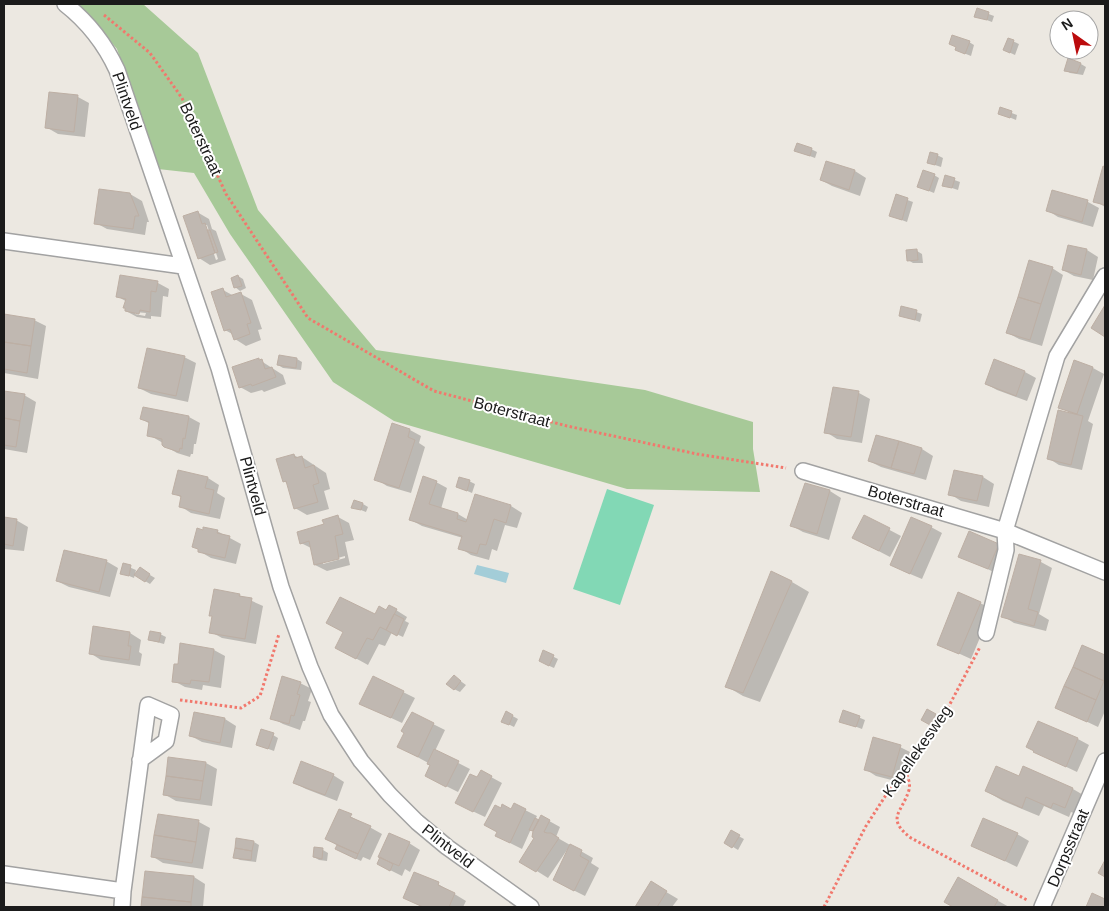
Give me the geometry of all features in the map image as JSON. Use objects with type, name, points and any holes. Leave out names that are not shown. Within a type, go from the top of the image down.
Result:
[{"type":"street","name":"Plintveld","points":[[65,4],[93,30],[117,70],[219,368],[276,572],[310,667],[331,715],[350,746],[376,779],[411,816],[434,836],[531,907]]},
{"type":"street","points":[[4,241],[183,266]]},
{"type":"street","points":[[986,633],[1006,550],[1005,530],[1057,356],[1105,276]]},
{"type":"street","name":"Boterstraat","points":[[803,471],[1005,530],[1105,572]]},
{"type":"street","points":[[122,907],[123,891],[140,760],[148,705],[171,714],[166,741],[140,760]]},
{"type":"street","name":"Dorpsstraat","points":[[1038,905],[1105,761]]},
{"type":"street","points":[[4,874],[123,891]]},
{"type":"path","name":"Boterstraat","points":[[101,13],[150,53],[182,98],[226,194],[308,318],[434,391],[567,426],[696,454],[803,471]]},
{"type":"path","points":[[160,710],[178,700],[241,708],[260,696],[274,648],[290,610]]},
{"type":"path","name":"Kapellekesweg","points":[[824,907],[866,826],[895,781],[941,721],[986,633]]},
{"type":"path","points":[[905,770],[909,781],[909,789],[896,814],[897,824],[902,831],[911,838],[1038,905]]},
{"type":"green space","points":[[76,4],[143,4],[198,53],[258,210],[376,350],[645,390],[753,422],[753,449],[760,492],[627,489],[394,421],[333,382],[230,234],[194,173],[158,169],[117,49],[86,12]]},
{"type":"green space","points":[[607,489],[654,505],[620,605],[573,589]]},
{"type":"water","points":[[477,565],[509,573],[506,583],[474,574]]},
{"type":"building","points":[[977,8],[989,12],[987,20],[974,17]]},
{"type":"building","points":[[952,35],[970,41],[965,54],[955,50],[956,47],[949,44]]},
{"type":"building","points":[[1008,38],[1014,40],[1010,53],[1003,50]]},
{"type":"building","points":[[1067,60],[1081,63],[1077,73],[1064,71]]},
{"type":"building","points":[[49,92],[78,95],[74,132],[45,128]]},
{"type":"building","points":[[1000,107],[1012,111],[1010,118],[998,114]]},
{"type":"building","points":[[797,143],[812,148],[810,156],[794,151]]},
{"type":"building","points":[[930,152],[938,154],[935,165],[927,163]]},
{"type":"building","points":[[826,161],[855,170],[849,190],[820,180]]},
{"type":"building","points":[[1103,166],[1105,167],[1105,205],[1093,202]]},
{"type":"building","points":[[923,170],[935,174],[929,191],[917,187]]},
{"type":"building","points":[[945,175],[955,178],[952,188],[942,186]]},
{"type":"building","points":[[99,189],[130,193],[139,216],[135,216],[133,229],[94,224]]},
{"type":"building","points":[[1052,190],[1088,200],[1082,222],[1046,211]]},
{"type":"building","points":[[896,194],[908,198],[902,220],[889,216]]},
{"type":"building","points":[[198,211],[202,224],[205,223],[215,253],[198,259],[183,216]]},
{"type":"building","points":[[207,230],[210,230],[218,252],[215,253]]},
{"type":"building","points":[[1068,245],[1087,249],[1081,275],[1062,270]]},
{"type":"building","points":[[917,249],[918,260],[907,261],[906,250]]},
{"type":"building","points":[[1029,260],[1053,267],[1041,304],[1018,297]]},
{"type":"building","points":[[120,275],[158,281],[156,292],[151,291],[150,312],[140,310],[139,314],[125,311],[125,308],[123,308],[126,299],[116,297]]},
{"type":"building","points":[[238,275],[242,286],[234,288],[231,278]]},
{"type":"building","points":[[223,288],[226,297],[241,292],[251,323],[247,324],[250,334],[234,340],[230,329],[224,331],[211,292]]},
{"type":"building","points":[[1018,297],[1041,304],[1030,340],[1006,333]]},
{"type":"building","points":[[1105,305],[1105,337],[1091,328]]},
{"type":"building","points":[[901,306],[917,310],[915,320],[899,316]]},
{"type":"building","points":[[4,314],[35,319],[31,346],[4,342]]},
{"type":"building","points":[[4,342],[31,346],[27,373],[4,369]]},
{"type":"building","points":[[147,348],[185,356],[176,396],[138,388]]},
{"type":"building","points":[[279,355],[297,358],[296,368],[277,365]]},
{"type":"building","points":[[259,358],[259,360],[262,359],[265,369],[272,367],[276,377],[252,386],[251,384],[239,388],[232,367]]},
{"type":"building","points":[[994,359],[1025,371],[1016,396],[985,384]]},
{"type":"building","points":[[1074,360],[1093,367],[1077,414],[1058,408]]},
{"type":"building","points":[[833,387],[859,391],[851,437],[824,433]]},
{"type":"building","points":[[4,391],[25,394],[20,421],[4,418]]},
{"type":"building","points":[[143,407],[189,416],[185,439],[183,438],[182,449],[180,448],[179,452],[164,447],[162,439],[147,436],[149,422],[140,419]]},
{"type":"building","points":[[1058,410],[1083,416],[1071,465],[1047,459]]},
{"type":"building","points":[[4,418],[20,421],[16,447],[4,445]]},
{"type":"building","points":[[392,423],[410,429],[408,437],[415,440],[399,488],[374,480]]},
{"type":"building","points":[[876,435],[899,441],[891,468],[868,461]]},
{"type":"building","points":[[899,441],[922,448],[914,474],[891,468]]},
{"type":"building","points":[[294,454],[295,458],[302,456],[305,468],[314,465],[319,483],[313,485],[318,502],[294,509],[286,481],[283,482],[276,459]]},
{"type":"building","points":[[178,470],[208,477],[205,488],[214,490],[209,514],[179,507],[181,496],[172,494]]},
{"type":"building","points":[[954,470],[983,476],[977,501],[948,495]]},
{"type":"building","points":[[423,476],[437,481],[429,504],[458,513],[457,519],[466,522],[475,494],[511,505],[506,523],[494,519],[486,545],[480,544],[477,554],[458,549],[462,536],[409,520]]},
{"type":"building","points":[[459,477],[470,480],[467,491],[456,487]]},
{"type":"building","points":[[805,483],[830,490],[817,534],[790,526]]},
{"type":"building","points":[[354,500],[363,503],[361,510],[351,508]]},
{"type":"building","points":[[338,515],[343,534],[335,536],[339,559],[314,565],[309,541],[300,544],[297,532],[324,524],[322,520]]},
{"type":"building","points":[[864,515],[890,528],[879,551],[852,538]]},
{"type":"building","points":[[4,517],[17,519],[13,546],[4,544]]},
{"type":"building","points":[[911,517],[932,526],[910,574],[890,565]]},
{"type":"building","points":[[203,527],[218,530],[217,533],[230,536],[225,558],[198,552],[198,549],[192,547],[197,528],[203,530]]},
{"type":"building","points":[[969,531],[999,544],[988,569],[958,557]]},
{"type":"building","points":[[64,550],[107,560],[99,592],[56,581]]},
{"type":"building","points":[[1019,554],[1041,560],[1028,609],[1038,612],[1034,626],[1001,617]]},
{"type":"building","points":[[123,563],[131,565],[129,576],[120,574]]},
{"type":"building","points":[[140,567],[150,574],[145,582],[134,575]]},
{"type":"building","points":[[771,571],[792,581],[743,693],[725,687]]},
{"type":"building","points":[[214,589],[252,598],[245,639],[209,633],[212,616],[209,616]]},
{"type":"building","points":[[958,592],[981,602],[959,654],[937,645]]},
{"type":"building","points":[[340,597],[375,614],[379,606],[386,610],[389,605],[397,609],[386,630],[380,627],[373,640],[367,638],[356,659],[335,648],[343,632],[326,623]]},
{"type":"building","points":[[394,614],[404,619],[397,636],[386,630]]},
{"type":"building","points":[[93,626],[130,632],[129,660],[89,654]]},
{"type":"building","points":[[150,631],[161,633],[159,642],[148,640]]},
{"type":"building","points":[[180,643],[214,649],[209,682],[191,680],[190,684],[172,682],[174,664],[178,664]]},
{"type":"building","points":[[1082,645],[1105,655],[1104,681],[1073,667]]},
{"type":"building","points":[[543,650],[554,655],[549,666],[539,661]]},
{"type":"building","points":[[1073,667],[1104,681],[1096,700],[1064,686]]},
{"type":"building","points":[[454,675],[461,681],[454,690],[446,684]]},
{"type":"building","points":[[282,676],[301,682],[297,694],[300,695],[294,716],[291,715],[289,724],[270,719]]},
{"type":"building","points":[[373,676],[404,691],[391,718],[359,704]]},
{"type":"building","points":[[1064,686],[1096,700],[1087,722],[1055,708]]},
{"type":"building","points":[[927,709],[936,714],[930,725],[921,720]]},
{"type":"building","points":[[843,710],[860,716],[856,727],[839,722]]},
{"type":"building","points":[[506,711],[513,715],[509,725],[501,722]]},
{"type":"building","points":[[194,712],[225,718],[220,743],[189,736]]},
{"type":"building","points":[[412,712],[434,723],[418,757],[397,747],[404,733],[401,731]]},
{"type":"building","points":[[1038,721],[1078,738],[1066,767],[1026,747]]},
{"type":"building","points":[[261,729],[274,733],[268,749],[256,745]]},
{"type":"building","points":[[873,737],[901,745],[892,777],[864,770]]},
{"type":"building","points":[[434,749],[459,761],[446,787],[425,776],[430,765],[427,764]]},
{"type":"building","points":[[168,757],[206,762],[203,781],[166,776]]},
{"type":"building","points":[[301,761],[334,774],[325,795],[293,783]]},
{"type":"building","points":[[996,766],[1019,776],[1023,766],[1073,788],[1065,808],[1053,803],[1051,808],[1026,797],[1022,808],[985,791]]},
{"type":"building","points":[[481,770],[492,776],[473,812],[455,803],[470,774],[477,777]]},
{"type":"building","points":[[166,776],[203,781],[200,800],[163,795]]},
{"type":"building","points":[[514,803],[526,809],[510,843],[495,836],[497,832],[484,825],[495,805],[501,808],[502,804],[511,809]]},
{"type":"building","points":[[339,809],[352,814],[350,817],[371,826],[358,854],[325,839]]},
{"type":"building","points":[[158,814],[199,820],[196,842],[154,835]]},
{"type":"building","points":[[541,815],[550,820],[544,832],[551,833],[559,838],[536,872],[519,862],[534,838],[532,837],[533,831]]},
{"type":"building","points":[[535,818],[539,820],[533,831],[529,830]]},
{"type":"building","points":[[983,818],[1018,833],[1005,861],[971,846]]},
{"type":"building","points":[[731,830],[740,835],[732,848],[724,843]]},
{"type":"building","points":[[389,833],[410,842],[399,866],[378,857]]},
{"type":"building","points":[[154,835],[196,842],[192,863],[151,857]]},
{"type":"building","points":[[236,838],[254,841],[252,851],[235,848]]},
{"type":"building","points":[[570,844],[582,850],[580,856],[589,861],[574,891],[553,880]]},
{"type":"building","points":[[337,845],[358,854],[356,859],[335,849]]},
{"type":"building","points":[[314,847],[323,848],[322,859],[313,857]]},
{"type":"building","points":[[235,848],[252,851],[251,860],[233,858]]},
{"type":"building","points":[[380,857],[393,864],[390,871],[377,864]]},
{"type":"building","points":[[1105,860],[1105,877],[1098,873]]},
{"type":"building","points":[[145,871],[194,876],[191,902],[142,897]]},
{"type":"building","points":[[414,872],[439,882],[438,885],[455,893],[449,907],[423,907],[403,898]]},
{"type":"building","points":[[958,877],[998,900],[994,907],[953,907],[944,902]]},
{"type":"building","points":[[651,881],[667,891],[657,907],[635,907]]},
{"type":"building","points":[[1092,893],[1105,899],[1105,907],[1086,907]]},
{"type":"building","points":[[142,897],[191,902],[191,907],[141,907]]}]
